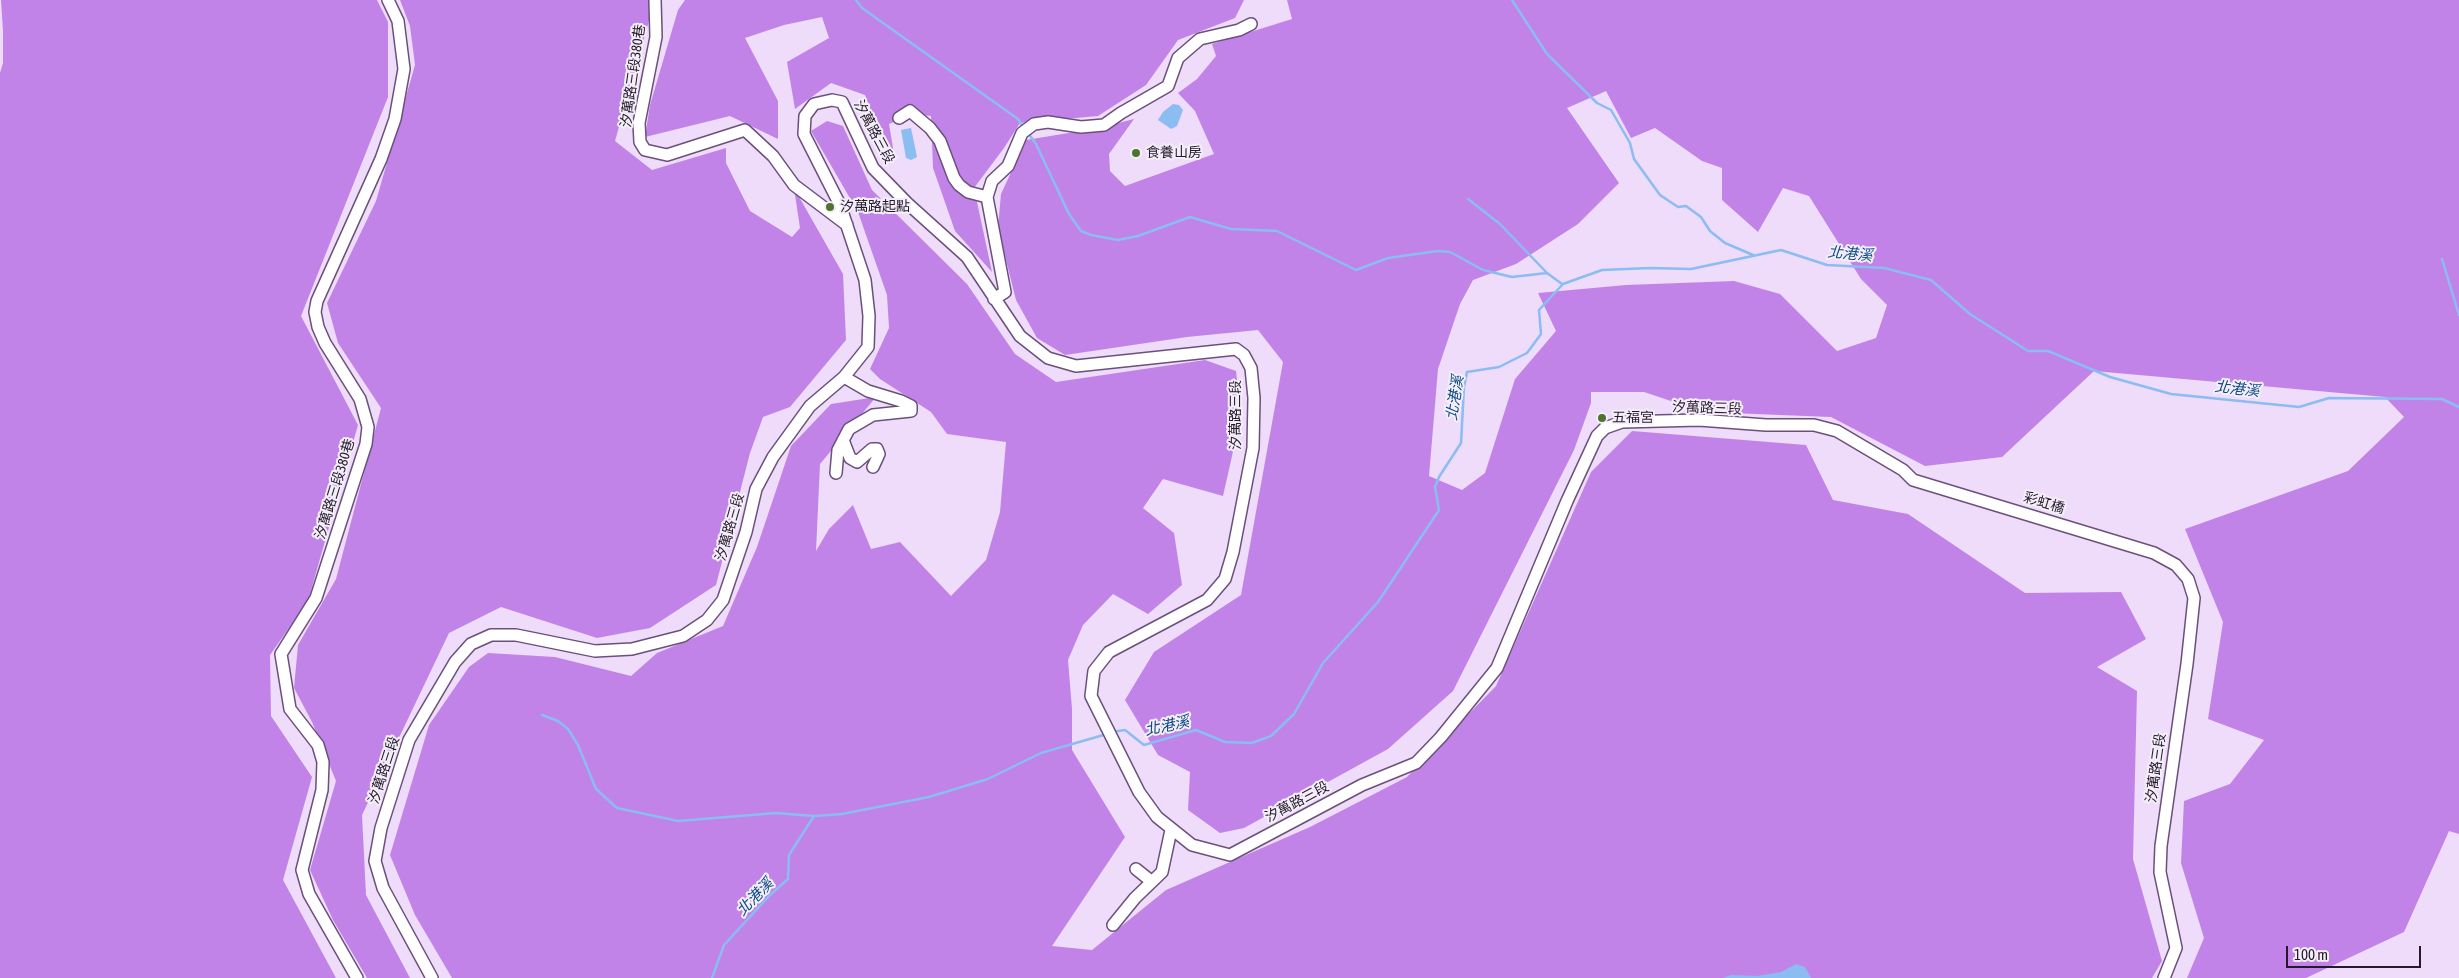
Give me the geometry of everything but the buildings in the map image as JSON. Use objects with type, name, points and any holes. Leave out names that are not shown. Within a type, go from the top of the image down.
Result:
[{"type":"street","name":"汐萬路三段380巷","points":[[357,978],[310,894],[302,870],[322,790],[323,762],[318,745],[290,709],[281,654],[316,598],[366,444],[368,427],[360,399],[325,343],[318,327],[315,312],[317,300],[380,159],[395,119],[404,70],[398,21],[388,0]]},
{"type":"street","name":"汐萬路三段380巷","points":[[655,0],[656,37],[639,123],[640,142],[645,150],[667,155],[745,130],[773,156],[794,185],[848,224]]},
{"type":"street","points":[[994,299],[1005,292],[987,197],[992,181],[1008,166],[1022,133],[1034,124],[1048,122],[1081,127],[1104,126],[1120,113],[1168,86],[1178,58],[1200,39],[1239,30],[1250,24]]},
{"type":"street","name":"汐萬路三段","points":[[432,978],[383,888],[375,861],[381,828],[409,740],[455,662],[471,644],[491,635],[516,636],[595,652],[632,648],[683,636],[707,620],[723,600],[746,532],[756,489],[773,457],[810,406],[844,377],[868,346],[869,316],[864,280],[848,224],[804,134],[805,116],[814,104],[824,100],[842,102],[873,168],[907,203],[967,257],[1020,336],[1048,358],[1076,366],[1236,349],[1244,355],[1251,368],[1254,398],[1253,448],[1233,552],[1225,579],[1207,600],[1109,652],[1094,671],[1091,696],[1139,792],[1157,817],[1192,845],[1230,854],[1354,790],[1416,763],[1441,737],[1497,668],[1567,501],[1597,436],[1605,428],[1622,422],[1699,420],[1766,425],[1814,425],[1837,431],[1903,470]]},
{"type":"street","points":[[899,118],[910,111],[930,128],[940,141],[954,178],[959,185],[968,192],[987,197]]},
{"type":"street","points":[[836,472],[838,450],[850,429],[873,415],[911,411],[911,406],[901,400],[868,391],[844,377]]},
{"type":"street","points":[[843,440],[850,458],[857,462],[872,449],[877,449],[879,454],[873,468]]},
{"type":"street","name":"彩虹橋","points":[[1903,470],[1913,480],[2133,546],[2154,553],[2176,565]]},
{"type":"street","name":"汐萬路三段","points":[[2164,978],[2176,948],[2160,872],[2161,846],[2187,664],[2194,598],[2188,579],[2176,565]]},
{"type":"street","points":[[1113,924],[1151,881],[1162,872],[1171,830]]},
{"type":"street","points":[[1136,869],[1151,881]]},
{"type":"shaded area","points":[[1,0],[377,0],[388,22],[388,97],[301,316],[358,425],[308,601],[270,655],[271,716],[312,777],[283,880],[336,978],[0,978],[0,73],[3,63]]},
{"type":"shaded area","points":[[400,0],[652,0],[654,3],[615,141],[652,170],[726,148],[726,163],[750,211],[792,237],[800,228],[794,188],[843,274],[846,340],[790,407],[763,417],[750,453],[716,585],[650,628],[597,638],[501,607],[449,633],[362,815],[366,895],[410,978],[367,978],[333,920],[310,870],[336,781],[312,722],[294,688],[298,645],[336,579],[381,408],[338,343],[327,303],[376,201],[415,65],[410,26]]},
{"type":"shaded area","points":[[685,0],[1244,0],[1235,18],[1178,40],[1146,85],[1098,116],[1020,123],[974,188],[992,272],[955,231],[933,168],[931,116],[912,114],[889,124],[894,154],[883,141],[865,95],[831,83],[795,109],[787,62],[829,38],[822,17],[784,25],[745,38],[778,101],[778,139],[730,116],[645,137],[650,105],[678,10]]},
{"type":"shaded area","points":[[1287,0],[2459,0],[2459,834],[2449,831],[2404,932],[2306,978],[2187,978],[2204,938],[2181,863],[2184,801],[2230,784],[2264,740],[2208,719],[2223,622],[2185,529],[2348,471],[2404,417],[2385,397],[2094,371],[2002,457],[1925,466],[1831,417],[1704,412],[1644,392],[1591,392],[1591,403],[1574,450],[1453,691],[1388,749],[1244,828],[1220,833],[1188,810],[1190,772],[1158,755],[1125,700],[1154,652],[1241,595],[1283,362],[1258,330],[1187,337],[1065,355],[1037,338],[1016,300],[998,228],[1001,194],[1026,140],[1099,128],[1134,119],[1109,154],[1110,171],[1125,186],[1214,154],[1195,111],[1178,93],[1197,79],[1216,56],[1212,44],[1292,19]],"holes":[[[1606,91],[1631,138],[1655,128],[1702,161],[1722,168],[1722,200],[1758,232],[1783,188],[1809,196],[1861,279],[1887,305],[1876,338],[1837,351],[1780,294],[1734,281],[1626,285],[1538,293],[1556,331],[1515,379],[1485,473],[1462,490],[1429,476],[1438,369],[1460,304],[1473,280],[1516,264],[1578,224],[1619,183],[1567,108]]]},
{"type":"shaded area","points":[[827,121],[843,126],[872,190],[967,284],[1015,354],[1056,382],[1205,360],[1236,371],[1241,416],[1223,496],[1163,479],[1143,508],[1174,533],[1182,585],[1148,614],[1113,594],[1083,625],[1068,660],[1072,709],[1072,750],[1125,837],[1052,946],[1092,950],[1166,890],[1310,827],[1407,777],[1496,686],[1591,472],[1632,431],[1806,445],[1833,500],[1908,514],[2025,593],[2121,592],[2146,639],[2097,667],[2137,691],[2133,859],[2162,961],[2152,978],[452,978],[415,915],[390,855],[429,725],[469,667],[488,653],[555,657],[631,676],[657,653],[723,626],[757,547],[791,446],[831,404],[876,397],[820,464],[816,551],[829,529],[853,505],[871,549],[900,542],[951,596],[986,560],[1000,512],[1006,442],[947,434],[931,412],[880,379],[870,369],[889,328],[887,295],[858,212],[811,131]]},
{"type":"water","points":[[1173,104],[1179,105],[1183,110],[1177,126],[1171,129],[1158,120],[1163,112]]},
{"type":"water","points":[[911,128],[917,157],[911,160],[906,158],[901,130]]},
{"type":"water","points":[[1796,964],[1805,967],[1811,978],[1723,978],[1731,975],[1757,976],[1781,972]]},
{"type":"waterway","points":[[856,0],[862,8],[1018,119],[1023,127]]},
{"type":"waterway","points":[[1512,0],[1547,54],[1597,103],[1611,110],[1630,143],[1634,159],[1660,195],[1678,207],[1686,206],[1701,217],[1710,231],[1725,243],[1753,255]]},
{"type":"waterway","points":[[1028,133],[1036,144],[1069,214],[1081,231],[1091,235],[1118,240],[1138,236],[1190,217],[1231,229],[1277,231],[1356,270],[1388,258],[1438,251],[1450,252],[1483,270],[1512,277],[1547,273],[1562,284]]},
{"type":"waterway","points":[[1468,199],[1500,224],[1547,273]]},
{"type":"waterway","name":"北港溪","points":[[1112,732],[1125,730],[1144,745],[1196,730],[1225,742],[1252,743],[1271,736],[1294,714],[1323,663],[1378,602],[1439,510],[1435,487],[1439,477],[1461,443],[1464,387],[1467,372],[1499,367],[1527,353],[1541,334],[1539,310],[1563,284],[1602,270],[1691,269],[1781,250],[1827,265],[1884,268],[1931,280],[1970,314],[2028,351],[2048,351],[2110,377],[2171,394],[2299,407],[2329,398],[2442,399],[2459,407]]},
{"type":"waterway","points":[[2442,259],[2459,315]]},
{"type":"waterway","points":[[542,715],[558,721],[568,729],[578,745],[596,789],[617,808],[678,821],[776,813],[814,816]]},
{"type":"waterway","name":"北港溪","points":[[712,978],[724,945],[770,895],[788,879],[789,855],[814,816],[842,814],[929,797],[988,779],[1041,753],[1107,734]]},
{"type":"place","name":"食養山房","points":[[1136,153]]},
{"type":"place","name":"汐萬路起點","points":[[830,207]]},
{"type":"place","name":"五福宮","points":[[1602,418]]}]
